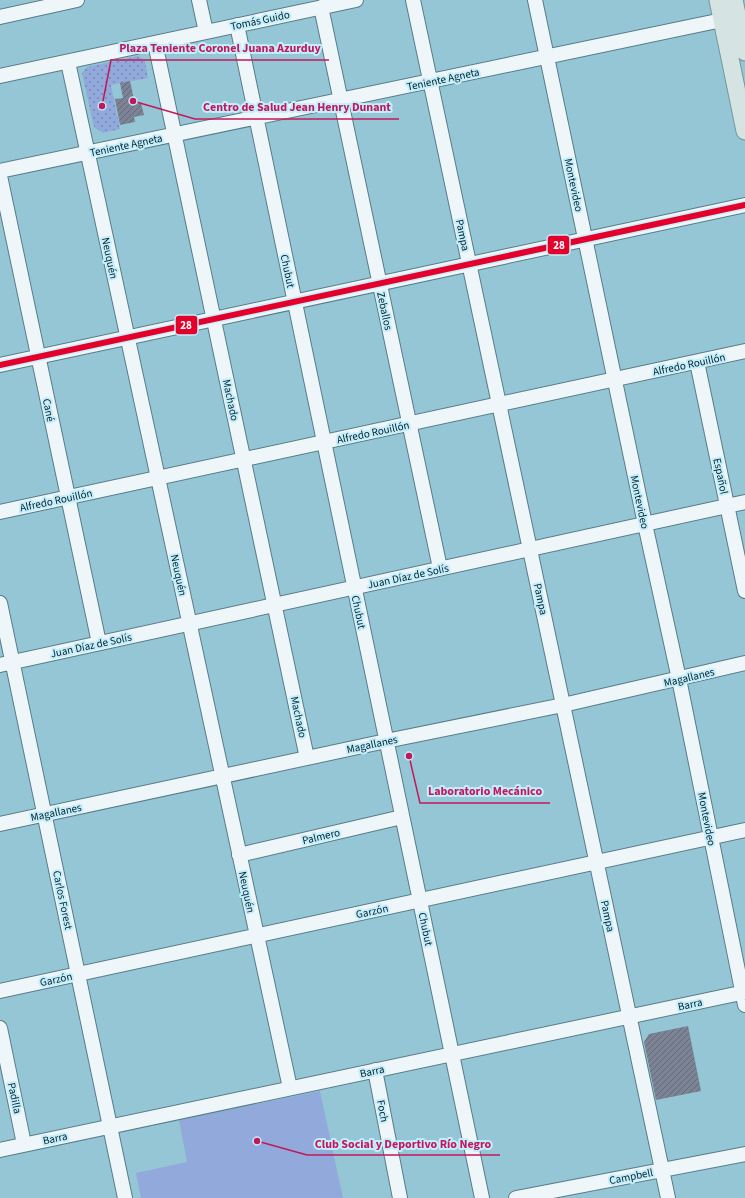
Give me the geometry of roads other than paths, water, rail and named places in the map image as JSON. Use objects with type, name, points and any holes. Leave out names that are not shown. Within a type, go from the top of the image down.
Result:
[{"type":"main road","points":[[718,0],[745,131]]},
{"type":"main road","points":[[739,7],[745,52]]},
{"type":"street","points":[[0,17],[77,0]]},
{"type":"street","points":[[199,0],[206,32]]},
{"type":"street","name":"Tomás Guido","points":[[0,76],[356,0]]},
{"type":"street","name":"Pampa","points":[[413,0],[429,82],[531,549],[668,1198]]},
{"type":"street","name":"Montevideo","points":[[535,0],[614,380],[679,679],[710,838],[744,997]]},
{"type":"street","name":"Zeballos","points":[[321,7],[440,568]]},
{"type":"street","name":"Teniente Agneta","points":[[0,171],[722,20]]},
{"type":"street","name":"Chubut","points":[[237,25],[482,1198]]},
{"type":"street","name":"Machado","points":[[155,43],[307,758]]},
{"type":"street","name":"Neuquén","points":[[68,62],[290,1088]]},
{"type":"street","name":"Cané","points":[[0,176],[99,643]]},
{"type":"street","points":[[0,365],[745,205]]},
{"type":"street","name":"Alfredo Rouillón","points":[[0,512],[499,406],[745,351]]},
{"type":"street","name":"Español","points":[[697,362],[745,591]]},
{"type":"street","name":"Juan Díaz de Solís","points":[[6,663],[745,502]]},
{"type":"street","name":"Carlos Forest","points":[[0,603],[6,663],[45,814],[125,1198]]},
{"type":"street","name":"Magallanes","points":[[0,824],[386,741],[563,705],[745,664]]},
{"type":"street","name":"Palmero","points":[[239,855],[402,817]]},
{"type":"street","name":"Garzón","points":[[0,991],[745,830]]},
{"type":"street","name":"Barra","points":[[0,1150],[630,1017],[744,997]]},
{"type":"street","name":"Padilla","points":[[0,1028],[24,1144]]},
{"type":"street","name":"Foch","points":[[375,1070],[400,1198]]},
{"type":"street","name":"Campbell","points":[[516,1198],[745,1154]]},
{"type":"place","name":"Centro de Salud Jean Henry Dunant","points":[[133,101]]},
{"type":"place","name":"Plaza Teniente Coronel Juana Azurduy","points":[[102,106]]},
{"type":"place","name":"Laboratorio Mecánico","points":[[409,756]]},
{"type":"place","name":"Club Social y Deportivo Río Negro","points":[[257,1141]]}]
